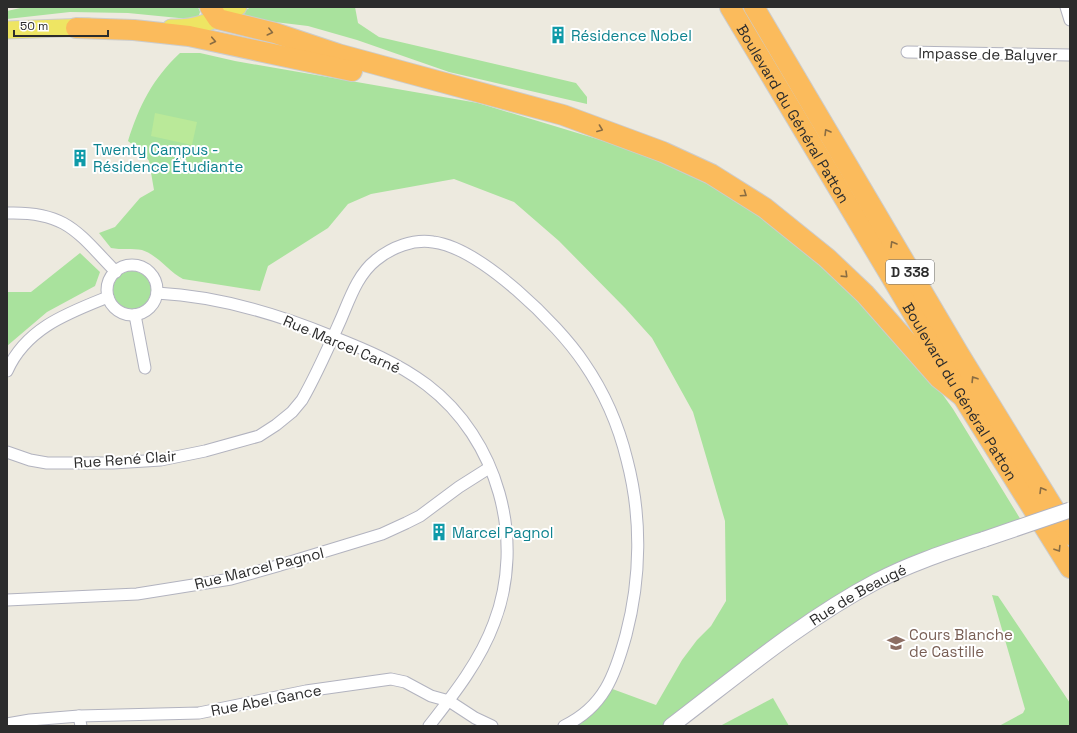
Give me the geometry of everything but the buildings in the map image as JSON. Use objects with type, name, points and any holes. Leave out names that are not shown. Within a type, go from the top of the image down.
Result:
[{"type":"highway","name":"Boulevard du Général Patton","points":[[730,7],[963,397],[1070,568]]},
{"type":"highway","name":"Boulevard du Général Patton","points":[[754,7],[959,354],[1070,535]]},
{"type":"highway","points":[[226,10],[275,33],[338,54],[564,115],[663,152],[711,174],[766,208],[828,258],[865,294],[939,378],[963,397]]},
{"type":"highway","points":[[76,28],[134,30],[189,36],[564,115]]},
{"type":"main road","points":[[7,30],[110,26],[187,28],[226,10]]},
{"type":"street","points":[[1066,7],[1070,20]]},
{"type":"street","name":"Impasse de Balyver","points":[[907,52],[1070,55]]},
{"type":"street","points":[[7,213],[40,214],[68,225],[78,232],[116,272]]},
{"type":"street","name":"Rue René Clair","points":[[7,452],[30,460],[47,463],[161,460],[206,451],[259,436],[292,412],[302,400],[355,287],[368,267],[385,253],[404,245],[432,242],[455,249],[502,278],[542,314],[584,363],[616,424],[627,460],[635,497],[638,552],[632,606],[620,656],[612,680],[593,706],[564,726]]},
{"type":"street","points":[[131,266],[144,268],[155,280],[157,293],[149,309],[135,315],[126,315],[118,311],[112,305],[108,297],[108,285],[116,272],[131,266]]},
{"type":"street","name":"Rue Marcel Carné","points":[[157,293],[190,296],[245,307],[283,317],[332,336],[388,361],[428,386],[452,408],[468,427],[480,446],[502,498],[507,524],[507,569],[503,595],[494,623],[482,648],[448,701],[429,726]]},
{"type":"street","points":[[7,371],[12,359],[25,342],[41,328],[59,318],[108,297]]},
{"type":"street","points":[[135,315],[145,368]]},
{"type":"street","name":"Rue Marcel Pagnol","points":[[7,600],[137,594],[231,579],[382,534],[420,516],[490,468]]},
{"type":"street","name":"Rue de Beaugé","points":[[671,726],[789,636],[843,600],[878,580],[910,566],[1070,510]]},
{"type":"street","name":"Rue Abel Gance","points":[[7,724],[30,720],[80,721],[200,713],[306,691],[390,679],[405,682],[431,696],[448,701],[475,718],[492,726]]},
{"type":"green space","points":[[25,7],[198,7],[200,12],[198,18],[189,19],[128,13],[70,12],[7,19],[7,11]]},
{"type":"green space","points":[[251,7],[355,7],[358,23],[379,37],[576,83],[587,97],[587,104],[449,72],[357,40],[308,26],[234,17]]},
{"type":"green space","points":[[180,53],[200,53],[235,61],[478,103],[627,148],[708,182],[738,201],[800,245],[923,367],[953,409],[1024,525],[878,580],[671,726],[564,726],[607,687],[656,705],[682,660],[697,640],[711,626],[726,601],[725,521],[693,412],[652,338],[625,308],[559,241],[514,202],[454,179],[371,194],[348,204],[328,228],[268,266],[260,291],[183,279],[148,252],[138,249],[111,248],[99,233],[115,227],[140,198],[154,190],[149,161],[145,155],[128,141],[142,104],[148,93],[162,72]]},
{"type":"green space","points":[[155,113],[197,122],[192,145],[151,136]]},
{"type":"green space","points":[[80,253],[100,272],[95,286],[47,312],[7,346],[7,292],[31,292]]},
{"type":"green space","points":[[132,271],[142,274],[148,280],[151,290],[148,300],[142,306],[132,309],[122,306],[116,300],[113,290],[116,280],[122,274]]},
{"type":"green space","points":[[992,595],[998,596],[1070,703],[1070,726],[999,726],[1023,713],[1025,709]]},
{"type":"green space","points":[[773,698],[789,726],[720,726]]},
{"type":"place","name":"Résidence Nobel","points":[[558,35]]},
{"type":"place","name":"Twenty Campus - Résidence Étudiante","points":[[80,158]]},
{"type":"place","name":"Marcel Pagnol","points":[[439,532]]},
{"type":"place","name":"Cours Blanche de Castille","points":[[896,643]]}]
